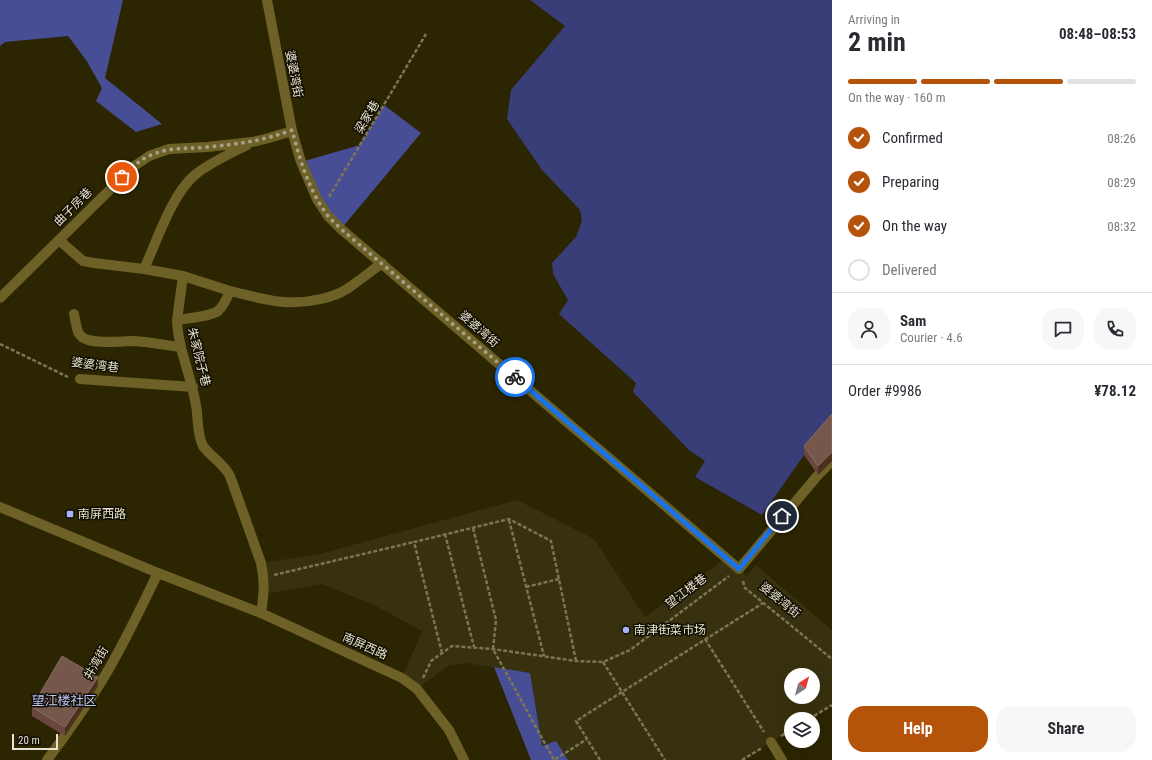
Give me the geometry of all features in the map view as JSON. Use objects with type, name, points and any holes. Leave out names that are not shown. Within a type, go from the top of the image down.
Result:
[{"type":"street","name":"婆婆湾街","points":[[267,0],[292,130],[301,162],[317,199],[328,216],[341,229],[739,569]]},
{"type":"street","name":"曲子房巷","points":[[0,298],[133,167],[149,156],[169,149],[207,147],[252,142],[292,130]]},
{"type":"street","points":[[144,269],[175,200],[184,185],[207,167],[252,142]]},
{"type":"street","points":[[59,240],[83,260],[94,264],[144,269],[183,276],[230,291],[287,303],[307,302],[331,296],[346,290],[382,263]]},
{"type":"street","points":[[177,320],[183,276]]},
{"type":"street","name":"朱家院子巷","points":[[230,291],[219,310],[213,313],[177,320],[177,333],[180,348],[193,387],[200,435],[203,445],[226,469],[230,476],[261,563],[264,577],[264,594],[261,613]]},
{"type":"street","points":[[74,314],[79,334],[88,340],[108,342],[135,341],[180,348]]},
{"type":"street","name":"婆婆湾巷","points":[[80,379],[193,387]]},
{"type":"street","points":[[739,569],[818,475],[832,461]]},
{"type":"street","name":"南屏西路","points":[[0,507],[158,573],[261,613],[402,678],[417,689],[449,730],[464,760]]},
{"type":"street","name":"井湾街","points":[[47,760],[65,736],[98,686],[124,642],[158,573]]},
{"type":"street","points":[[771,742],[782,760]]},
{"type":"path","name":"梁家巷","points":[[323,208],[426,34]]},
{"type":"path","name":"婆婆湾巷","points":[[0,344],[68,377],[80,379]]},
{"type":"path","points":[[264,577],[509,520],[551,541],[576,661]]},
{"type":"path","points":[[509,520],[544,656]]},
{"type":"path","points":[[474,528],[496,620],[493,649],[554,760],[587,739]]},
{"type":"path","points":[[445,534],[474,647]]},
{"type":"path","points":[[414,542],[442,653]]},
{"type":"path","name":"婆婆湾街","points":[[739,569],[745,588],[832,659]]},
{"type":"path","name":"望江楼巷","points":[[417,689],[431,661],[452,646],[493,649],[576,661],[603,662],[630,650],[739,569]]},
{"type":"path","points":[[526,587],[559,579]]},
{"type":"path","points":[[600,760],[576,721],[763,603]]},
{"type":"path","points":[[705,639],[771,742]]},
{"type":"path","points":[[603,662],[665,760]]},
{"type":"path","points":[[820,712],[832,705]]},
{"type":"shaded area","points":[[0,0],[123,0],[105,78],[162,124],[136,132],[96,101],[102,88],[86,60],[68,36],[5,42],[0,46]]},
{"type":"shaded area","points":[[530,0],[832,0],[832,422],[804,455],[762,515],[695,477],[705,461],[689,450],[633,392],[636,383],[559,314],[568,300],[553,274],[552,263],[576,237],[582,221],[580,210],[542,170],[507,119],[511,90],[565,26]]},
{"type":"shaded area","points":[[384,105],[421,133],[341,229],[328,216],[301,162],[360,145]]},
{"type":"shaded area","name":"南津街菜市场","points":[[517,500],[594,539],[645,617],[726,558],[746,576],[756,565],[832,630],[832,705],[820,712],[784,712],[784,734],[742,760],[568,760],[556,741],[542,747],[530,673],[466,663],[449,665],[417,689],[402,678],[422,631],[376,606],[322,584],[264,594],[261,563],[320,554]]},
{"type":"shaded area","points":[[494,667],[530,673],[542,746],[556,741],[568,760],[531,760]]},
{"type":"building","points":[[832,414],[832,452],[818,466],[804,446]]},
{"type":"building","points":[[62,656],[98,677],[65,727],[32,707]]},
{"type":"way so far","points":[[122,177],[149,156],[169,149],[207,147],[252,142],[292,130],[301,162],[317,199],[328,216],[341,229],[515,377]]},
{"type":"place","name":"南屏西路","points":[[70,514]]},
{"type":"place","name":"南津街菜市场","points":[[626,630]]},
{"type":"district","name":"望江楼社区","points":[[64,700]]},
{"type":"route","points":[[515,377],[739,569],[782,516]]}]
